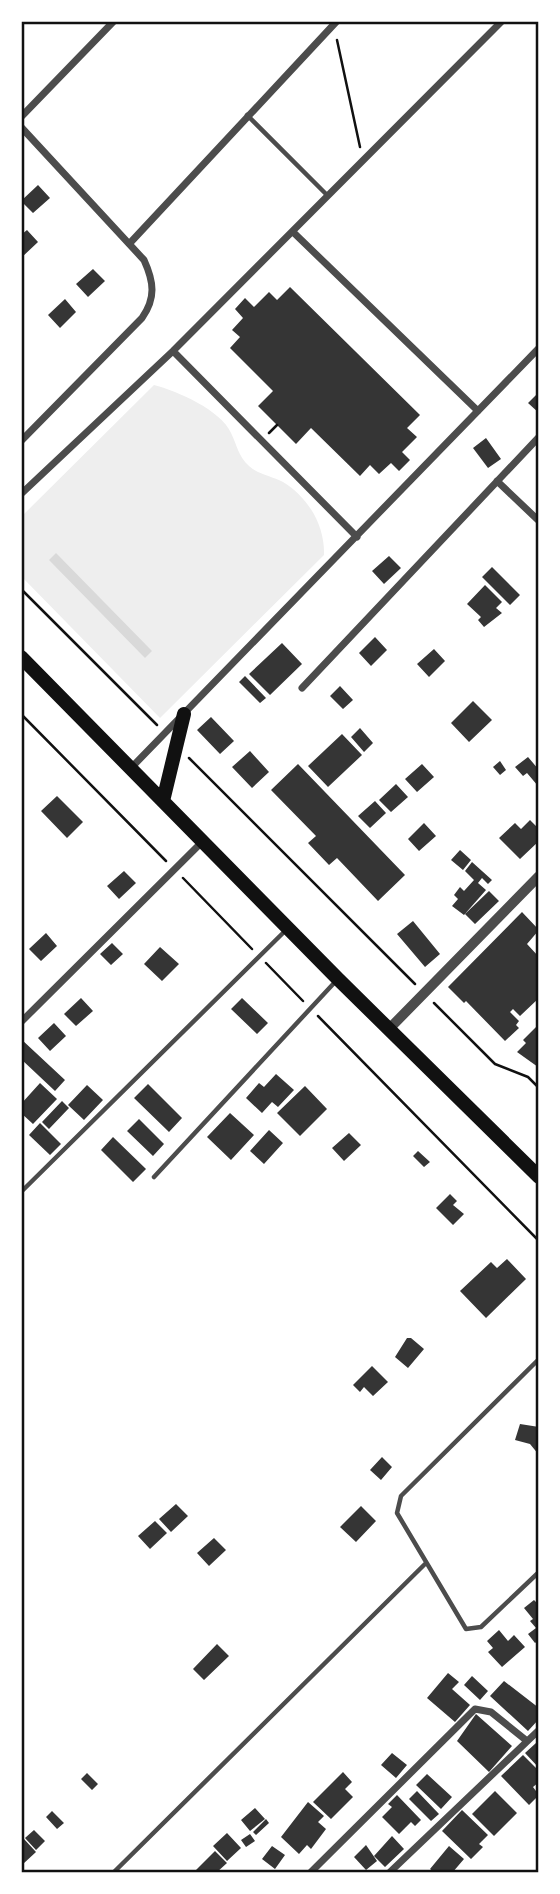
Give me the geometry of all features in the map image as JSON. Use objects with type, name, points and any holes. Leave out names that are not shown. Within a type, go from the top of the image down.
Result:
[{"type":"highway","points":[[21,657],[338,979],[539,1177]]},
{"type":"highway","points":[[163,801],[184,714]]},
{"type":"street","points":[[21,117],[114,21]]},
{"type":"street","points":[[21,494],[173,351],[502,21]]},
{"type":"street","points":[[130,243],[247,114],[335,23]]},
{"type":"street","points":[[21,127],[130,243],[151,275],[153,293],[149,307],[21,440]]},
{"type":"street","points":[[293,232],[478,411]]},
{"type":"street","points":[[130,768],[539,348]]},
{"type":"street","points":[[173,351],[357,537]]},
{"type":"street","points":[[302,688],[539,437]]},
{"type":"street","points":[[497,481],[539,521]]},
{"type":"street","points":[[21,1022],[203,841]]},
{"type":"street","points":[[389,1029],[539,876]]},
{"type":"street","points":[[310,1873],[475,1709],[491,1712],[527,1741]]},
{"type":"street","points":[[389,1873],[539,1730]]},
{"type":"lane","points":[[247,114],[328,195]]},
{"type":"lane","points":[[21,1192],[288,928]]},
{"type":"lane","points":[[154,1177],[338,979]]},
{"type":"lane","points":[[538,1363],[401,1496],[397,1513],[466,1629],[481,1627],[539,1572]]},
{"type":"lane","points":[[113,1873],[426,1563]]},
{"type":"path","points":[[335,23],[363,160]]},
{"type":"path","points":[[21,589],[158,726]]},
{"type":"path","points":[[21,714],[539,1241]]},
{"type":"path","points":[[184,754],[495,1064],[528,1077],[539,1088]]},
{"type":"shaded area","points":[[154,385],[186,397],[218,417],[226,425],[249,466],[283,482],[308,504],[318,523],[324,544],[324,555],[160,718],[21,576],[21,517]]},
{"type":"shaded area","points":[[56,553],[152,651],[145,658],[49,560]]},
{"type":"building","points":[[38,185],[50,198],[33,213],[21,201]]},
{"type":"building","points":[[27,230],[38,242],[21,258],[21,235]]},
{"type":"building","points":[[93,269],[105,281],[88,297],[76,284]]},
{"type":"building","points":[[290,287],[420,415],[407,428],[417,437],[402,452],[410,460],[399,471],[391,463],[379,474],[370,465],[360,476],[311,428],[296,444],[258,406],[273,391],[230,348],[240,337],[232,330],[243,318],[235,309],[245,298],[254,307],[269,292],[277,300]]},
{"type":"building","points":[[65,299],[76,312],[60,328],[48,315]]},
{"type":"building","points":[[539,392],[539,413],[528,403]]},
{"type":"building","points":[[486,438],[501,459],[488,468],[473,448]]},
{"type":"building","points":[[389,556],[401,568],[384,584],[372,571]]},
{"type":"building","points":[[492,567],[520,595],[510,605],[482,577]]},
{"type":"building","points":[[485,585],[502,602],[496,608],[502,613],[484,627],[478,620],[481,617],[467,604]]},
{"type":"building","points":[[375,637],[387,650],[371,666],[359,653]]},
{"type":"building","points":[[282,643],[302,664],[270,695],[249,674]]},
{"type":"building","points":[[434,649],[445,661],[429,677],[417,664]]},
{"type":"building","points":[[245,676],[266,698],[260,703],[239,682]]},
{"type":"building","points":[[340,686],[353,700],[343,709],[330,696]]},
{"type":"building","points":[[473,701],[492,720],[469,742],[451,723]]},
{"type":"building","points":[[211,717],[234,741],[220,754],[197,730]]},
{"type":"building","points":[[360,728],[373,743],[364,752],[351,737]]},
{"type":"building","points":[[342,734],[362,755],[328,787],[308,766]]},
{"type":"building","points":[[250,751],[269,772],[252,788],[232,767]]},
{"type":"building","points":[[528,757],[539,770],[538,786],[527,773],[523,776],[515,767]]},
{"type":"building","points":[[500,761],[506,770],[500,775],[493,767]]},
{"type":"building","points":[[298,764],[405,875],[378,901],[337,858],[329,865],[308,843],[316,836],[271,790]]},
{"type":"building","points":[[422,764],[434,777],[417,792],[405,779]]},
{"type":"building","points":[[396,784],[408,797],[391,812],[379,800]]},
{"type":"building","points":[[57,796],[83,822],[67,838],[41,811]]},
{"type":"building","points":[[375,801],[386,813],[370,828],[358,816]]},
{"type":"building","points":[[530,820],[539,829],[539,841],[520,859],[499,838],[515,823],[521,829]]},
{"type":"building","points":[[424,823],[436,836],[419,851],[408,839]]},
{"type":"building","points":[[460,850],[471,860],[463,870],[451,860]]},
{"type":"building","points":[[472,862],[492,880],[488,884],[482,878],[478,883],[486,890],[464,915],[452,906],[458,899],[454,895],[460,887],[464,891],[474,880],[465,871]]},
{"type":"building","points":[[124,871],[136,883],[119,899],[107,886]]},
{"type":"building","points":[[489,891],[499,901],[475,924],[465,914]]},
{"type":"building","points":[[522,912],[539,930],[527,944],[539,957],[539,998],[520,1016],[513,1009],[510,1012],[519,1021],[516,1025],[519,1028],[505,1041],[466,1001],[464,1003],[448,987]]},
{"type":"building","points":[[413,921],[440,954],[425,967],[397,934]]},
{"type":"building","points":[[46,933],[57,946],[41,961],[29,949]]},
{"type":"building","points":[[112,943],[123,954],[111,965],[100,954]]},
{"type":"building","points":[[160,947],[179,964],[162,981],[144,964]]},
{"type":"building","points":[[81,998],[93,1011],[76,1026],[64,1014]]},
{"type":"building","points":[[242,998],[268,1023],[257,1034],[231,1009]]},
{"type":"building","points":[[54,1023],[66,1036],[50,1051],[38,1038]]},
{"type":"building","points":[[538,1025],[538,1067],[517,1052],[526,1043],[523,1040]]},
{"type":"building","points":[[21,1039],[65,1080],[55,1091],[21,1059]]},
{"type":"building","points":[[276,1074],[294,1090],[278,1107],[272,1102],[262,1113],[246,1098],[259,1083],[264,1087]]},
{"type":"building","points":[[40,1083],[57,1099],[33,1124],[21,1113],[21,1104]]},
{"type":"building","points":[[148,1084],[182,1118],[169,1132],[134,1098]]},
{"type":"building","points":[[87,1085],[103,1100],[84,1120],[68,1105]]},
{"type":"building","points":[[305,1086],[327,1109],[300,1136],[277,1113]]},
{"type":"building","points":[[62,1101],[69,1108],[49,1129],[42,1122]]},
{"type":"building","points":[[230,1113],[254,1135],[231,1160],[207,1137]]},
{"type":"building","points":[[139,1119],[164,1144],[153,1156],[127,1131]]},
{"type":"building","points":[[40,1123],[61,1144],[50,1155],[29,1135]]},
{"type":"building","points":[[269,1130],[283,1143],[264,1164],[250,1151]]},
{"type":"building","points":[[349,1133],[361,1145],[344,1161],[332,1148]]},
{"type":"building","points":[[113,1137],[146,1169],[133,1182],[101,1150]]},
{"type":"building","points":[[418,1151],[430,1162],[424,1167],[413,1156]]},
{"type":"building","points":[[450,1194],[457,1201],[453,1205],[464,1214],[453,1225],[436,1208]]},
{"type":"building","points":[[507,1259],[526,1279],[486,1318],[460,1291],[491,1262],[497,1268]]},
{"type":"building","points":[[407,1338],[411,1338],[424,1349],[408,1368],[395,1357]]},
{"type":"building","points":[[372,1366],[388,1382],[373,1396],[364,1387],[360,1392],[353,1385]]},
{"type":"building","points":[[520,1424],[539,1427],[539,1455],[530,1444],[515,1440]]},
{"type":"building","points":[[382,1457],[392,1467],[381,1480],[370,1470]]},
{"type":"building","points":[[176,1504],[188,1516],[171,1532],[159,1519]]},
{"type":"building","points":[[361,1506],[376,1521],[356,1542],[340,1527]]},
{"type":"building","points":[[155,1521],[167,1533],[150,1549],[138,1536]]},
{"type":"building","points":[[214,1538],[226,1550],[209,1566],[197,1553]]},
{"type":"building","points":[[534,1600],[539,1605],[539,1640],[535,1643],[528,1634],[536,1628],[524,1608]]},
{"type":"building","points":[[499,1630],[508,1641],[514,1635],[525,1647],[502,1667],[488,1652],[493,1648],[487,1641]]},
{"type":"building","points":[[217,1644],[229,1656],[204,1680],[193,1669]]},
{"type":"building","points":[[448,1673],[459,1682],[452,1689],[470,1705],[455,1722],[427,1698]]},
{"type":"building","points":[[472,1676],[488,1691],[480,1700],[464,1685]]},
{"type":"building","points":[[504,1681],[539,1708],[539,1719],[528,1731],[490,1696]]},
{"type":"building","points":[[476,1714],[512,1746],[489,1772],[457,1741]]},
{"type":"building","points":[[536,1743],[539,1745],[539,1768],[525,1753]]},
{"type":"building","points":[[392,1753],[407,1765],[396,1778],[381,1765]]},
{"type":"building","points":[[523,1755],[539,1771],[539,1782],[533,1787],[539,1795],[529,1805],[501,1776]]},
{"type":"building","points":[[343,1772],[352,1782],[345,1789],[353,1797],[331,1819],[313,1802]]},
{"type":"building","points":[[87,1773],[98,1784],[92,1790],[81,1779]]},
{"type":"building","points":[[427,1774],[452,1797],[441,1809],[416,1785]]},
{"type":"building","points":[[417,1791],[439,1814],[431,1821],[409,1799]]},
{"type":"building","points":[[495,1791],[517,1813],[494,1836],[472,1814]]},
{"type":"building","points":[[397,1795],[421,1820],[415,1826],[411,1822],[399,1834],[382,1817],[392,1807],[388,1804]]},
{"type":"building","points":[[308,1802],[324,1816],[318,1822],[326,1829],[311,1849],[307,1845],[299,1854],[281,1837]]},
{"type":"building","points":[[255,1808],[265,1819],[250,1831],[241,1820]]},
{"type":"building","points":[[462,1810],[488,1835],[479,1844],[483,1847],[471,1859],[442,1831]]},
{"type":"building","points":[[52,1811],[64,1823],[57,1829],[46,1817]]},
{"type":"building","points":[[266,1819],[269,1823],[256,1835],[253,1832]]},
{"type":"building","points":[[34,1830],[45,1841],[36,1850],[25,1838]]},
{"type":"building","points":[[227,1833],[241,1848],[227,1861],[213,1846]]},
{"type":"building","points":[[250,1834],[255,1841],[246,1847],[241,1840]]},
{"type":"building","points":[[392,1836],[404,1849],[385,1867],[374,1856]]},
{"type":"building","points":[[24,1839],[36,1852],[23,1864],[21,1842]]},
{"type":"building","points":[[366,1845],[377,1861],[366,1870],[354,1857]]},
{"type":"building","points":[[272,1846],[285,1855],[275,1869],[262,1859]]},
{"type":"building","points":[[449,1846],[464,1859],[452,1873],[435,1873],[430,1869]]},
{"type":"building","points":[[215,1851],[227,1863],[216,1873],[193,1873]]}]
